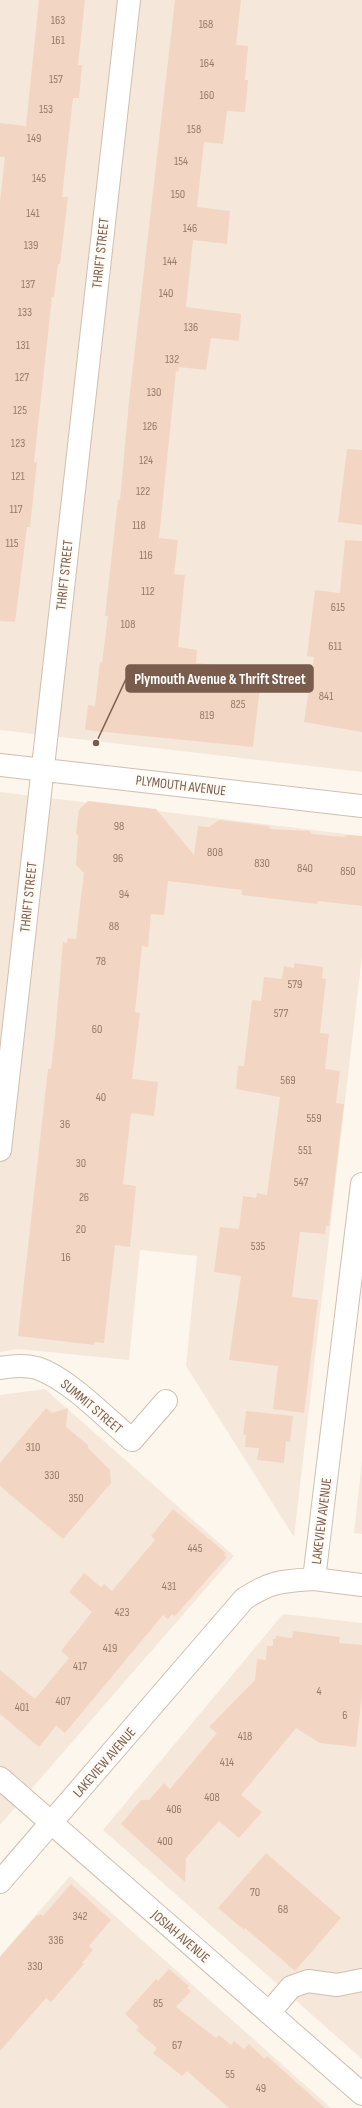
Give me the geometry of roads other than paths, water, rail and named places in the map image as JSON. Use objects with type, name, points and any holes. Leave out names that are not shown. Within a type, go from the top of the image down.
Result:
[{"type":"street","name":"THRIFT STREET","points":[[0,1150],[129,0]]},
{"type":"street","name":"PLYMOUTH AVENUE","points":[[0,765],[362,806]]},
{"type":"street","name":"LAKEVIEW AVENUE","points":[[0,1882],[244,1599],[264,1586],[288,1580],[314,1579],[362,1189]]},
{"type":"street","name":"SUMMIT STREET","points":[[0,1368],[10,1366],[36,1368],[60,1379],[132,1440],[166,1401]]},
{"type":"street","points":[[314,1579],[362,1585]]},
{"type":"street","name":"JOSIAH AVENUE","points":[[0,1778],[362,2094]]},
{"type":"street","points":[[269,2014],[291,1987],[308,1981],[337,1985],[362,1980]]},
{"type":"place","name":"Plymouth Avenue & Thrift Street","points":[[96,743]]}]
